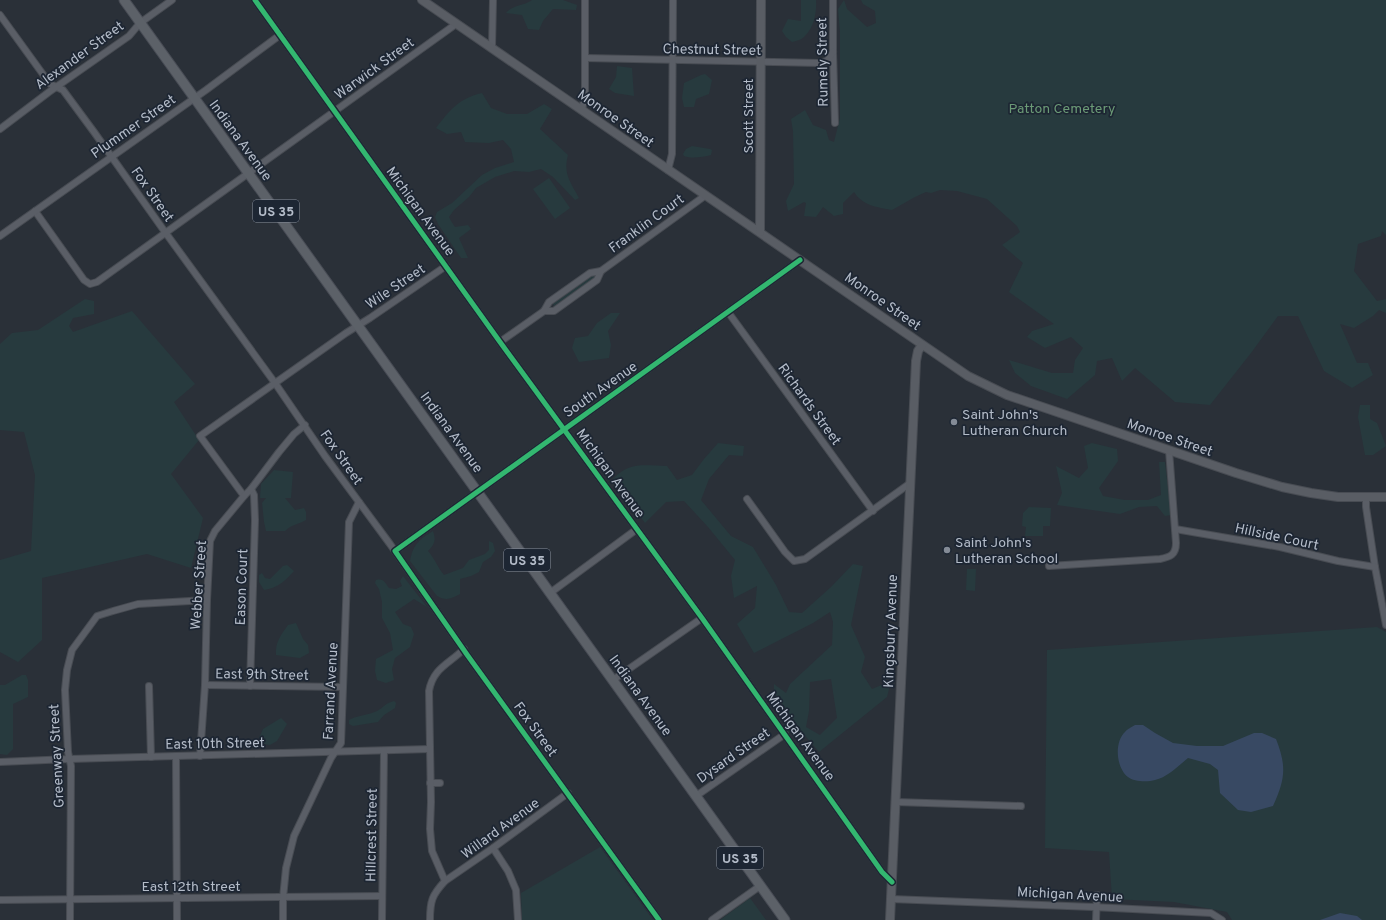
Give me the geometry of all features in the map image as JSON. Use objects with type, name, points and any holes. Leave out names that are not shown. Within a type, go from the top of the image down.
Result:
[{"type":"main road","name":"Indiana Avenue","points":[[124,0],[784,920]]},
{"type":"main road","name":"Monroe Street","points":[[422,0],[968,376],[1000,392],[1282,487],[1338,497],[1386,497]]},
{"type":"main road","name":"Scott Street","points":[[760,232],[761,0]]},
{"type":"main road","name":"Kingsbury Avenue","points":[[890,920],[916,361],[918,351],[922,345]]},
{"type":"street","name":"Alexander Street","points":[[0,129],[129,36],[140,23],[172,0]]},
{"type":"street","name":"Michigan Avenue","points":[[255,0],[500,342],[702,618],[882,872],[892,882]]},
{"type":"street","points":[[492,48],[493,0]]},
{"type":"street","points":[[582,110],[585,95],[585,0]]},
{"type":"street","points":[[668,170],[672,154],[673,0]]},
{"type":"street","name":"Rumely Street","points":[[833,0],[835,123]]},
{"type":"street","name":"Fox Street","points":[[0,15],[50,84],[63,90],[112,156],[165,232],[305,425],[325,456],[395,551],[659,920]]},
{"type":"street","name":"Warwick Street","points":[[35,211],[84,280],[90,284],[97,282],[456,24]]},
{"type":"street","name":"Plummer Street","points":[[0,236],[280,35]]},
{"type":"street","name":"Chestnut Street","points":[[585,58],[819,63],[827,61],[833,52]]},
{"type":"street","name":"Franklin Court","points":[[500,342],[544,311],[549,302],[590,273],[601,271],[706,195]]},
{"type":"street","name":"South Avenue","points":[[395,551],[478,493],[564,429],[800,260]]},
{"type":"street","name":"Wile Street","points":[[357,325],[370,318],[446,266]]},
{"type":"street","name":"Franklin Court","points":[[544,311],[554,311],[597,280],[601,271]]},
{"type":"street","name":"Richards Street","points":[[728,312],[873,511]]},
{"type":"street","points":[[244,496],[200,436],[357,325]]},
{"type":"street","name":"Webber Street","points":[[200,756],[205,685],[210,541],[215,531],[251,489],[294,434],[305,425]]},
{"type":"street","points":[[1050,566],[1166,558],[1170,556],[1175,551],[1176,547],[1169,450]]},
{"type":"street","points":[[747,499],[785,552],[794,561],[805,559],[910,484]]},
{"type":"street","name":"Eason Court","points":[[250,686],[255,520],[254,494],[251,489]]},
{"type":"street","points":[[1366,498],[1375,567],[1386,625]]},
{"type":"street","name":"Farrand Avenue","points":[[283,920],[283,898],[286,868],[294,836],[335,752],[341,743],[349,522],[359,502]]},
{"type":"street","points":[[550,592],[637,529]]},
{"type":"street","name":"Hillside Court","points":[[1175,529],[1280,547],[1338,561],[1375,567]]},
{"type":"street","name":"Greenway Street","points":[[70,920],[71,766],[69,759],[65,690],[67,670],[72,650],[97,616],[138,604],[207,600]]},
{"type":"street","points":[[613,680],[702,618]]},
{"type":"street","points":[[445,881],[432,851],[430,829],[429,691],[430,684],[440,668],[464,649]]},
{"type":"street","name":"East 9th Street","points":[[205,685],[343,687]]},
{"type":"street","points":[[149,686],[151,757]]},
{"type":"street","name":"Dysard Street","points":[[696,796],[785,734]]},
{"type":"street","name":"East 10th Street","points":[[0,762],[430,749]]},
{"type":"street","name":"Hillcrest Street","points":[[382,920],[384,751]]},
{"type":"street","points":[[176,756],[177,920]]},
{"type":"street","points":[[430,783],[440,783]]},
{"type":"street","name":"Willard Avenue","points":[[430,920],[430,905],[433,896],[445,881],[568,793]]},
{"type":"street","points":[[896,802],[1021,806]]},
{"type":"street","points":[[493,848],[508,871],[516,890],[518,920]]},
{"type":"street","points":[[712,920],[760,886]]},
{"type":"street","points":[[1096,920],[1097,895]]},
{"type":"street","name":"East 12th Street","points":[[0,900],[382,896]]},
{"type":"street","name":"Michigan Avenue","points":[[891,899],[1211,913],[1222,920]]},
{"type":"green space","points":[[532,0],[563,0],[577,5],[576,10],[553,9],[543,21],[539,30],[528,29],[522,15],[506,13],[511,8]]},
{"type":"green space","points":[[801,0],[816,0],[815,15],[810,29],[804,37],[792,42],[782,31],[788,19],[801,21]]},
{"type":"green space","name":"Patton Cemetery","points":[[844,0],[847,9],[867,27],[876,23],[875,11],[863,4],[861,0],[1386,0],[1386,235],[1382,231],[1381,236],[1358,244],[1354,271],[1377,301],[1386,299],[1386,313],[1379,310],[1373,316],[1354,328],[1340,324],[1357,363],[1368,363],[1373,375],[1352,388],[1324,371],[1298,316],[1278,316],[1210,405],[1175,402],[1135,368],[1122,381],[1112,358],[1097,361],[1095,375],[1067,399],[1031,386],[1015,373],[1009,360],[1052,373],[1073,373],[1075,360],[1083,348],[1071,337],[1045,348],[1027,337],[1032,331],[1054,324],[1009,292],[1023,263],[1002,245],[1020,232],[1017,226],[987,199],[957,191],[940,190],[931,193],[926,192],[892,210],[876,207],[866,203],[854,192],[843,203],[843,214],[834,216],[823,207],[816,217],[804,216],[806,203],[804,202],[788,211],[786,201],[794,184],[793,131],[791,119],[805,110],[813,125],[826,130],[829,140],[834,142],[840,118],[840,32],[838,9]]},
{"type":"green space","points":[[617,66],[632,68],[634,96],[615,93],[609,89],[616,77]]},
{"type":"green space","points":[[705,74],[712,80],[709,94],[696,99],[694,107],[684,107],[682,98],[684,83]]},
{"type":"green space","points":[[482,93],[491,108],[507,114],[527,114],[544,104],[552,109],[540,129],[568,155],[566,167],[568,177],[579,198],[575,200],[553,177],[541,169],[529,172],[514,171],[495,177],[476,188],[449,217],[455,227],[468,225],[471,229],[459,238],[468,258],[461,258],[438,224],[435,217],[437,212],[452,203],[482,175],[495,168],[514,162],[511,149],[503,140],[489,143],[465,142],[461,132],[447,134],[436,128],[455,106],[467,98]]},
{"type":"green space","points":[[692,146],[710,149],[712,150],[711,155],[694,158],[684,156],[683,154],[686,149]]},
{"type":"green space","points":[[549,178],[570,208],[555,219],[533,189]]},
{"type":"green space","points":[[592,276],[595,278],[554,306],[554,303]]},
{"type":"green space","points":[[85,299],[94,301],[94,314],[73,318],[69,326],[73,332],[132,311],[195,384],[174,402],[199,440],[171,474],[203,518],[191,568],[147,554],[42,578],[42,640],[18,662],[0,652],[0,560],[31,551],[35,475],[24,432],[0,430],[0,344],[12,333],[38,330]]},
{"type":"green space","points":[[611,313],[620,313],[608,331],[611,345],[609,358],[579,362],[572,348],[575,338],[588,336],[597,323]]},
{"type":"green space","points":[[1360,405],[1370,405],[1370,419],[1377,423],[1386,446],[1373,455],[1365,455],[1358,417]]},
{"type":"green space","points":[[718,443],[744,446],[743,456],[729,455],[709,479],[701,500],[731,536],[753,547],[776,585],[789,612],[802,613],[831,587],[853,564],[863,566],[851,625],[865,657],[861,672],[872,689],[891,681],[887,697],[819,752],[802,732],[774,692],[774,684],[786,693],[790,684],[832,645],[833,622],[830,612],[813,623],[754,653],[737,624],[755,608],[757,586],[734,598],[731,576],[735,560],[684,501],[666,502],[645,523],[613,479],[625,469],[644,465],[667,466],[677,480],[692,475]],"holes":[[[831,679],[837,718],[820,735],[806,727],[809,711],[810,682]]]},
{"type":"green space","points":[[1092,443],[1117,449],[1118,461],[1099,488],[1103,496],[1125,500],[1148,500],[1161,495],[1159,462],[1165,462],[1171,515],[1165,516],[1157,506],[1139,507],[1120,514],[1057,505],[1062,493],[1056,466],[1079,478],[1088,468],[1084,446]]},
{"type":"green space","points":[[274,470],[293,472],[291,498],[285,498],[295,510],[304,508],[306,512],[306,520],[290,527],[285,531],[266,531],[264,522],[262,503],[266,498],[260,498],[261,484]]},
{"type":"green space","points":[[1029,507],[1051,508],[1050,526],[1043,526],[1043,536],[1025,536],[1026,527],[1022,526],[1023,513]]},
{"type":"green space","points":[[433,531],[434,542],[428,551],[444,575],[463,568],[469,560],[485,554],[489,550],[489,541],[493,543],[495,551],[491,557],[483,562],[479,572],[460,579],[460,594],[451,598],[446,599],[437,596],[410,561],[415,546]]},
{"type":"green space","points":[[287,565],[294,571],[278,585],[264,590],[259,582],[259,575],[262,573],[265,578],[270,579],[283,566]]},
{"type":"green space","points":[[967,569],[976,569],[975,591],[966,590]]},
{"type":"green space","points":[[403,576],[427,607],[414,599],[395,612],[403,624],[411,627],[414,634],[410,647],[395,658],[392,669],[394,680],[386,683],[377,680],[375,671],[376,659],[393,650],[390,633],[382,618],[382,602],[379,589],[375,583],[376,580],[381,580],[384,581],[389,588],[396,589],[402,586],[400,581]]},
{"type":"green space","points":[[296,623],[303,639],[308,645],[309,653],[300,658],[276,655],[276,646],[281,635],[288,625]]},
{"type":"green space","points":[[1377,627],[1386,632],[1386,920],[1232,920],[1227,912],[1174,902],[1112,899],[1109,852],[1045,848],[1047,650]]},
{"type":"green space","points":[[22,675],[26,675],[28,680],[28,697],[13,704],[13,749],[7,755],[0,754],[0,685],[5,685]]},
{"type":"green space","points":[[394,701],[396,703],[395,708],[384,715],[378,722],[353,726],[349,724],[349,720],[380,710],[388,703]]},
{"type":"green space","points":[[281,718],[287,724],[277,741],[270,745],[264,744],[259,738],[263,729]]},
{"type":"green space","points":[[600,847],[653,920],[522,920],[521,893]]},
{"type":"green space","points":[[750,898],[766,920],[720,920]]},
{"type":"water","points":[[1135,725],[1143,725],[1173,743],[1197,746],[1223,746],[1254,733],[1262,733],[1276,739],[1282,757],[1283,773],[1280,788],[1273,806],[1251,812],[1238,810],[1220,793],[1218,770],[1210,764],[1188,758],[1173,771],[1160,779],[1152,781],[1137,781],[1131,779],[1121,768],[1118,748],[1121,736]]},
{"type":"water","points":[[1340,913],[1357,916],[1362,920],[1320,920]]},
{"type":"cycle path","points":[[255,0],[500,342],[702,618],[882,872],[892,882]]},
{"type":"cycle path","points":[[659,920],[468,656],[395,551],[800,260]]},
{"type":"place","name":"Saint John's Lutheran Church","points":[[954,422]]},
{"type":"place","name":"Saint John's Lutheran School","points":[[947,550]]}]
